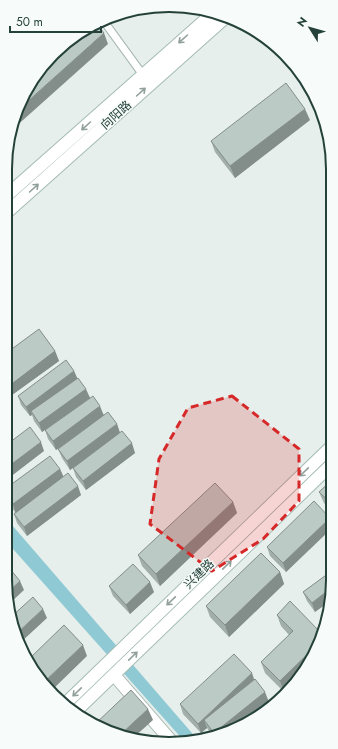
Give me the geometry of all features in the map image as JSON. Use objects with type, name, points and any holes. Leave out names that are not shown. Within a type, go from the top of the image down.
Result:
[{"type":"street","name":"向阳路","points":[[12,191],[209,17]]},
{"type":"street","name":"向阳路","points":[[12,208],[221,21]]},
{"type":"street","name":"兴建路","points":[[68,701],[326,451]]},
{"type":"street","name":"兴建路","points":[[79,709],[326,470]]},
{"type":"street","points":[[114,675],[168,737]]},
{"type":"lane","points":[[107,25],[143,75]]},
{"type":"highlighted area","points":[[232,396],[299,449],[299,501],[263,539],[212,571],[150,524],[159,459],[188,408]]},
{"type":"water","points":[[12,525],[194,735],[180,737],[12,548]]},
{"type":"building","points":[[100,28],[104,33],[27,102],[44,73],[65,51],[82,38]]},
{"type":"building","points":[[286,83],[305,109],[230,166],[211,141]]},
{"type":"building","points":[[39,329],[55,351],[12,384],[12,349]]},
{"type":"building","points":[[66,360],[74,371],[26,407],[18,396]]},
{"type":"building","points":[[78,378],[86,389],[39,423],[31,411]]},
{"type":"building","points":[[93,396],[100,406],[53,441],[45,430]]},
{"type":"building","points":[[108,412],[117,424],[67,461],[58,449]]},
{"type":"building","points":[[30,427],[41,442],[12,464],[12,441]]},
{"type":"building","points":[[122,431],[132,443],[83,481],[73,468]]},
{"type":"building","points":[[50,456],[60,469],[13,504],[12,484]]},
{"type":"building","points":[[68,473],[78,486],[24,527],[14,514]]},
{"type":"building","points":[[215,483],[233,502],[156,574],[138,555]]},
{"type":"building","points":[[326,486],[326,498],[319,492]]},
{"type":"building","points":[[314,501],[326,514],[326,522],[283,563],[267,547]]},
{"type":"building","points":[[261,553],[280,572],[225,625],[206,606]]},
{"type":"building","points":[[133,564],[150,582],[126,605],[109,586]]},
{"type":"building","points":[[12,571],[20,581],[12,588]]},
{"type":"building","points":[[326,575],[326,592],[312,603],[303,592]]},
{"type":"building","points":[[33,597],[43,609],[20,630],[15,613]]},
{"type":"building","points":[[290,601],[318,630],[307,655],[280,681],[261,662],[293,631],[277,615]]},
{"type":"building","points":[[64,625],[83,645],[47,679],[32,656]]},
{"type":"building","points":[[234,654],[252,673],[198,724],[180,704]]},
{"type":"building","points":[[255,679],[265,692],[219,729],[213,731],[204,720]]},
{"type":"building","points":[[131,690],[148,709],[124,731],[99,720]]}]
